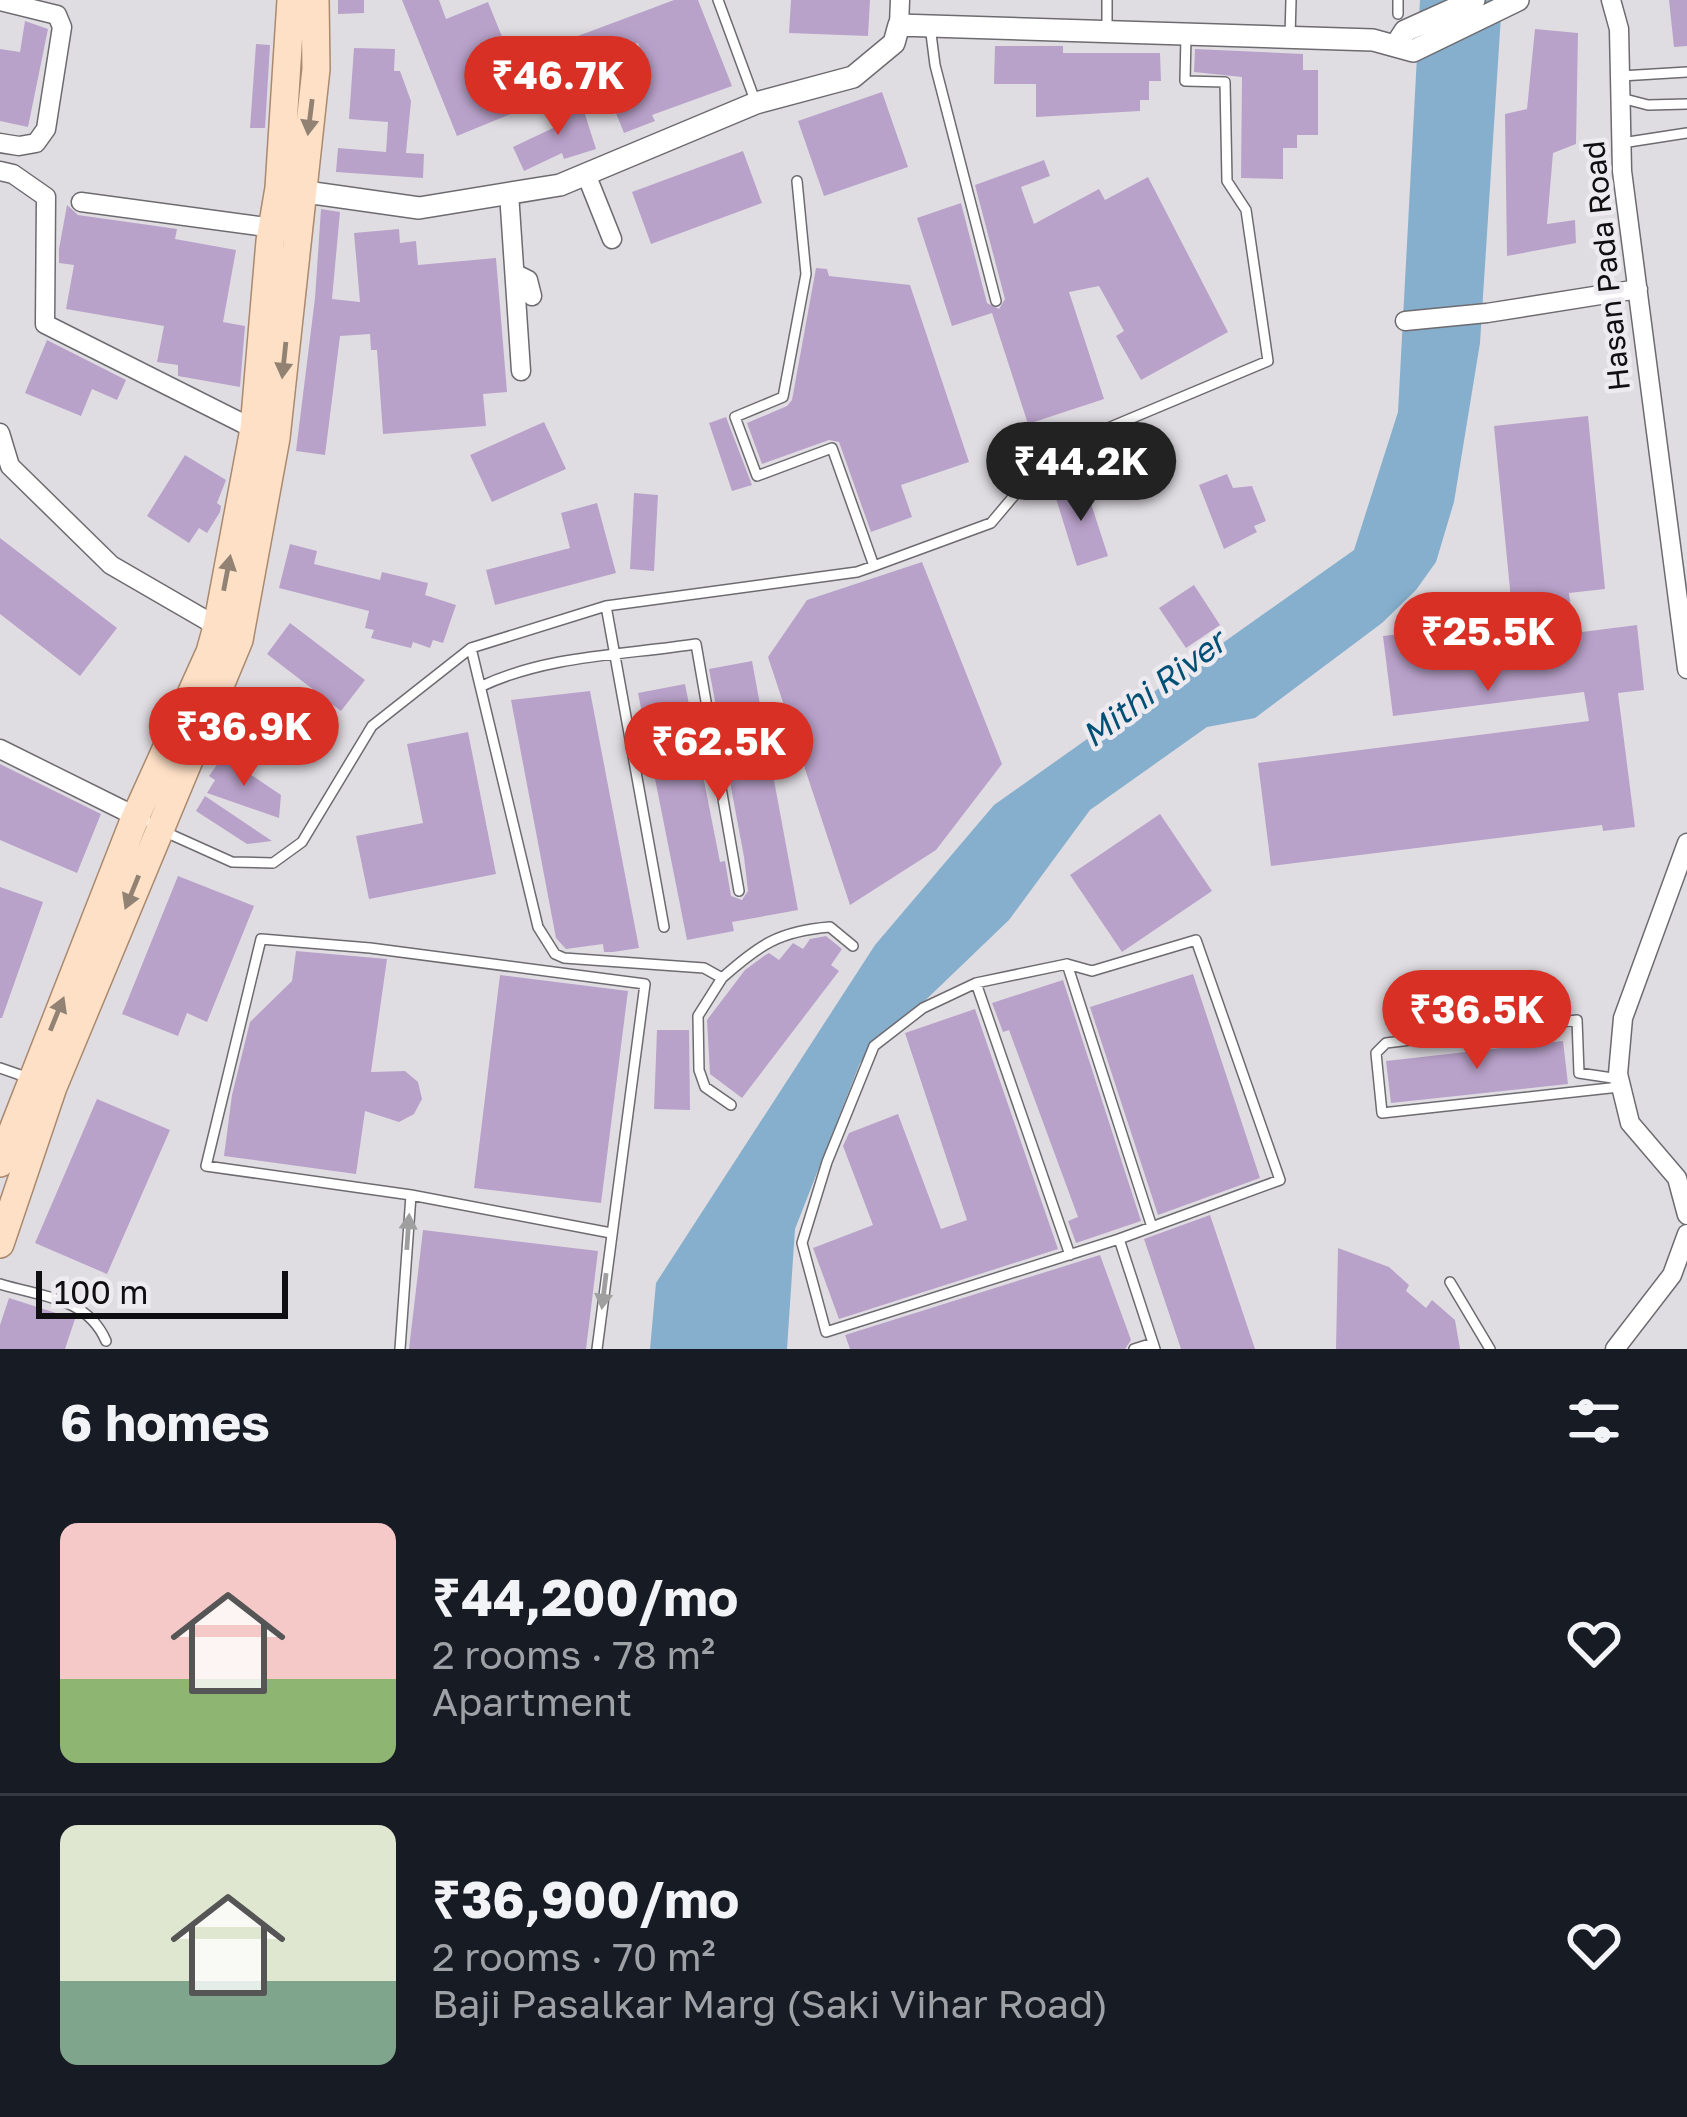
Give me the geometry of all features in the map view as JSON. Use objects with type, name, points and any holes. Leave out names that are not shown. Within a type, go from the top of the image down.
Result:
[{"type":"main road","points":[[290,190],[291,0]]},
{"type":"main road","points":[[0,1163],[42,1083],[228,633],[265,434],[280,230],[316,69],[315,0]]},
{"type":"main road","points":[[3,1226],[42,1083]]},
{"type":"street","points":[[290,190],[419,208],[560,185],[756,103],[853,77],[894,43],[900,0]]},
{"type":"street","points":[[1403,35],[1474,0]]},
{"type":"street","name":"Hasan Pada Road","points":[[1611,0],[1619,29],[1621,143],[1687,669]]},
{"type":"street","points":[[0,1],[57,15],[62,27],[46,130],[36,143],[9,145],[7,172],[46,197],[45,324],[265,434]]},
{"type":"street","points":[[899,25],[1373,40],[1516,1]]},
{"type":"street","points":[[586,174],[612,239]]},
{"type":"street","points":[[509,193],[521,371]]},
{"type":"street","points":[[80,202],[280,230]]},
{"type":"street","points":[[516,274],[528,280],[532,296]]},
{"type":"street","points":[[1406,321],[1487,314],[1638,289]]},
{"type":"street","points":[[0,434],[5,469],[111,565],[228,633]]},
{"type":"street","points":[[0,749],[147,823]]},
{"type":"street","points":[[1687,843],[1680,884],[1623,1018],[1619,1083],[1630,1123],[1677,1178],[1687,1215]]},
{"type":"street","points":[[1615,1349],[1672,1276],[1687,1234]]},
{"type":"lane","points":[[718,0],[756,103]]},
{"type":"lane","points":[[1106,32],[1107,0]]},
{"type":"lane","points":[[1290,38],[1291,0]]},
{"type":"lane","points":[[1398,0],[1403,35]]},
{"type":"lane","points":[[930,26],[996,301]]},
{"type":"lane","points":[[147,823],[232,862],[273,862],[302,842],[371,726],[471,647],[605,606],[874,566],[991,523],[1052,452],[1268,361],[1246,210],[1227,181],[1226,82],[1185,81],[1186,34]]},
{"type":"lane","points":[[1620,76],[1687,72]]},
{"type":"lane","points":[[1620,97],[1648,105],[1687,104]]},
{"type":"lane","points":[[1621,143],[1687,133]]},
{"type":"lane","points":[[797,181],[806,274],[783,398],[735,417],[757,476],[832,448],[874,566]]},
{"type":"lane","points":[[605,606],[664,928]]},
{"type":"lane","points":[[482,686],[546,664],[696,644],[740,891]]},
{"type":"lane","points":[[471,647],[526,886],[538,927],[555,954],[704,968],[722,978]]},
{"type":"lane","points":[[731,1106],[705,1087],[699,1070],[698,1016],[722,978],[760,944],[811,928],[830,927],[853,946]]},
{"type":"lane","points":[[597,1349],[645,984],[370,948],[261,939],[206,1166],[411,1196],[611,1233]]},
{"type":"lane","points":[[1196,940],[1280,1180],[1152,1227],[1120,1244],[1070,1255],[826,1332],[802,1243],[827,1162],[874,1046],[923,1008],[976,982],[1067,964],[1092,971],[1196,940]]},
{"type":"lane","points":[[1067,964],[1152,1227]]},
{"type":"lane","points":[[976,982],[1070,1255]]},
{"type":"lane","points":[[1577,1020],[1579,1073],[1619,1083],[1382,1113],[1376,1053],[1386,1043],[1577,1020]]},
{"type":"lane","points":[[0,1068],[42,1083]]},
{"type":"lane","points":[[400,1349],[411,1196]]},
{"type":"lane","points":[[1120,1244],[1154,1346],[1134,1349]]},
{"type":"lane","points":[[1450,1282],[1490,1349]]},
{"type":"lane","points":[[0,1284],[85,1309],[97,1320],[106,1341]]},
{"type":"water","points":[[1420,0],[1502,0],[1480,343],[1454,502],[1436,562],[1382,623],[1255,718],[1207,727],[1090,810],[1009,920],[860,1063],[795,1229],[787,1349],[650,1349],[656,1283],[875,945],[994,805],[1354,550],[1398,412]]},
{"type":"building","points":[[338,0],[364,0],[364,13],[338,14]]},
{"type":"building","points":[[402,0],[439,0],[446,19],[488,2],[530,106],[457,136]]},
{"type":"building","points":[[674,0],[698,0],[732,86],[652,115],[655,121],[624,133],[607,91],[650,75],[638,43],[547,77],[538,51]]},
{"type":"building","points":[[791,0],[870,0],[868,36],[789,33]]},
{"type":"building","points":[[1669,0],[1687,0],[1687,46],[1674,47]]},
{"type":"building","points":[[25,21],[48,29],[28,127],[0,121],[0,49],[20,52]]},
{"type":"building","points":[[1535,29],[1578,33],[1576,144],[1553,153],[1547,224],[1575,220],[1576,243],[1507,256],[1505,114],[1527,109]]},
{"type":"building","points":[[256,44],[270,45],[265,128],[250,128]]},
{"type":"building","points":[[995,46],[1063,46],[1063,53],[1160,53],[1161,81],[1149,81],[1149,100],[1140,100],[1140,111],[1036,117],[1036,84],[994,84]]},
{"type":"building","points":[[354,48],[395,49],[394,71],[400,71],[411,101],[406,153],[424,154],[423,178],[336,172],[338,148],[386,152],[388,122],[349,119]]},
{"type":"building","points":[[1195,49],[1303,54],[1303,70],[1318,70],[1318,135],[1297,135],[1297,148],[1283,148],[1283,179],[1241,178],[1242,77],[1194,72]]},
{"type":"building","points":[[882,92],[908,167],[824,196],[798,121]]},
{"type":"building","points":[[581,102],[596,149],[564,159],[562,153],[524,171],[513,147],[553,128],[548,112]]},
{"type":"building","points":[[743,151],[762,203],[651,244],[632,192]]},
{"type":"building","points":[[1044,160],[1050,176],[1021,187],[1034,224],[1099,189],[1105,200],[1148,177],[1228,332],[1141,380],[1116,336],[1124,331],[1099,286],[1069,292],[1104,399],[1028,424],[992,313],[952,326],[917,218],[961,203],[987,303],[999,309],[1005,299],[975,185]]},
{"type":"building","points":[[67,205],[78,215],[177,229],[175,239],[236,250],[223,322],[245,326],[240,387],[178,376],[178,365],[157,362],[164,326],[66,309],[74,265],[59,263],[59,249]]},
{"type":"building","points":[[321,209],[340,212],[332,299],[360,302],[354,233],[399,229],[400,243],[416,241],[418,265],[496,258],[507,392],[483,394],[486,426],[383,434],[377,350],[371,350],[370,334],[340,336],[325,455],[296,451]]},
{"type":"building","points":[[816,268],[827,269],[829,276],[910,285],[969,462],[901,485],[912,517],[871,532],[839,442],[829,440],[762,464],[747,423],[792,400]]},
{"type":"building","points":[[47,340],[126,380],[117,400],[92,389],[81,416],[25,393]]},
{"type":"building","points":[[1588,416],[1605,589],[1569,593],[1574,633],[1637,625],[1644,690],[1618,693],[1635,827],[1603,831],[1602,825],[1271,866],[1258,763],[1589,721],[1584,692],[1393,716],[1383,636],[1513,620],[1494,426]]},
{"type":"building","points":[[726,417],[752,485],[732,491],[709,423]]},
{"type":"building","points":[[544,422],[566,469],[492,502],[470,455]]},
{"type":"building","points":[[185,455],[226,480],[217,503],[220,512],[207,533],[199,528],[189,543],[147,516]]},
{"type":"building","points":[[1227,474],[1233,488],[1252,486],[1266,521],[1254,526],[1257,532],[1224,549],[1199,485]]},
{"type":"building","points":[[1084,482],[1108,556],[1077,566],[1054,492]]},
{"type":"building","points":[[634,493],[658,495],[654,571],[630,569]]},
{"type":"building","points":[[597,503],[616,573],[495,605],[486,570],[570,548],[561,513]]},
{"type":"building","points":[[0,538],[117,628],[80,676],[0,614]]},
{"type":"building","points":[[290,544],[317,551],[314,564],[380,580],[382,572],[428,583],[425,595],[456,605],[443,643],[433,640],[430,648],[413,642],[411,648],[371,638],[374,630],[365,628],[369,611],[279,588]]},
{"type":"building","points":[[922,562],[1002,764],[936,850],[850,905],[768,657],[807,600]]},
{"type":"building","points":[[1194,585],[1220,625],[1186,648],[1159,608]]},
{"type":"building","points":[[290,623],[365,680],[341,711],[267,654]]},
{"type":"building","points":[[752,661],[798,910],[732,922],[734,931],[687,940],[638,693],[685,684],[720,862],[725,861],[731,896],[742,900],[748,891],[744,857],[709,669]]},
{"type":"building","points":[[590,691],[639,948],[613,952],[604,952],[603,944],[566,949],[556,938],[511,700]]},
{"type":"building","points":[[260,694],[315,731],[293,764],[238,727]]},
{"type":"building","points":[[468,732],[496,874],[369,899],[356,836],[423,823],[407,744]]},
{"type":"building","points":[[223,756],[281,795],[279,818],[207,793],[215,780],[209,776]]},
{"type":"building","points":[[0,764],[101,814],[77,873],[0,840]]},
{"type":"building","points":[[205,796],[272,841],[247,844],[196,811]]},
{"type":"building","points":[[1160,814],[1212,891],[1122,952],[1070,875]]},
{"type":"building","points":[[178,876],[254,906],[207,1022],[187,1013],[178,1036],[122,1014]]},
{"type":"building","points":[[0,887],[43,902],[2,1018],[0,1018]]},
{"type":"building","points":[[826,936],[842,949],[831,965],[839,971],[742,1098],[710,1074],[707,1020],[745,970],[764,956],[769,953],[779,960],[793,943],[803,949],[810,939]]},
{"type":"building","points":[[296,951],[387,959],[371,1072],[405,1071],[418,1082],[422,1099],[414,1114],[399,1122],[365,1111],[356,1174],[224,1156],[232,1095],[250,1022],[292,981]]},
{"type":"building","points":[[1193,974],[1260,1178],[1158,1215],[1090,1007]]},
{"type":"building","points":[[500,975],[628,991],[601,1203],[474,1188]]},
{"type":"building","points":[[1063,980],[1141,1221],[1076,1243],[1068,1221],[1078,1217],[1009,1030],[1003,1032],[992,1003]]},
{"type":"building","points":[[975,1009],[1058,1249],[839,1319],[813,1248],[873,1225],[843,1146],[849,1133],[898,1114],[941,1229],[967,1220],[905,1033]]},
{"type":"building","points":[[657,1030],[689,1030],[690,1110],[654,1109]]},
{"type":"building","points":[[1563,1041],[1568,1084],[1391,1103],[1386,1061]]},
{"type":"building","points":[[97,1099],[170,1130],[107,1274],[35,1243]]},
{"type":"building","points":[[1210,1215],[1255,1349],[1181,1349],[1144,1239]]},
{"type":"building","points":[[423,1230],[598,1251],[586,1349],[409,1349]]},
{"type":"building","points":[[1338,1248],[1389,1267],[1426,1308],[1432,1300],[1455,1320],[1460,1349],[1336,1349]]},
{"type":"building","points":[[1100,1255],[1131,1340],[1125,1349],[850,1349],[845,1335]]},
{"type":"building","points":[[9,1298],[75,1319],[65,1349],[0,1349],[0,1325]]},
{"type":"water label","name":"Mithi River","points":[[1153,688]]}]
